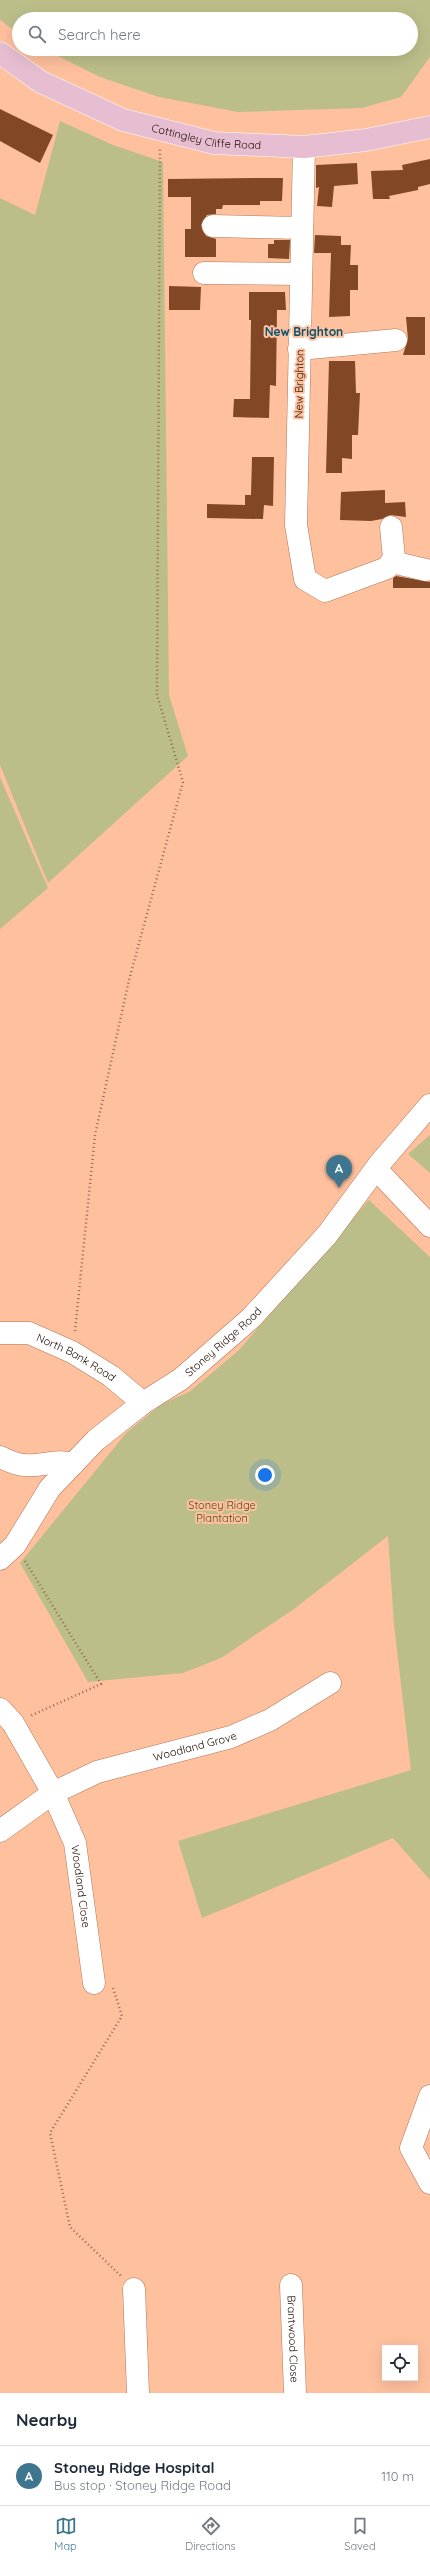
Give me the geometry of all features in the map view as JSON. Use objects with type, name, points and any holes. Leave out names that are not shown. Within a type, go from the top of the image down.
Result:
[{"type":"main road","name":"Cottingley Cliffe Road","points":[[0,53],[41,82],[123,120],[214,143],[304,147],[366,140],[430,128]]},
{"type":"street","name":"New Brighton","points":[[304,147],[296,524],[306,579],[325,591],[387,568],[392,562]]},
{"type":"street","points":[[213,226],[302,228]]},
{"type":"street","points":[[204,273],[301,274]]},
{"type":"street","points":[[300,349],[396,340]]},
{"type":"street","points":[[391,527],[392,562],[426,570]]},
{"type":"street","name":"Stoney Ridge Road","points":[[7,1552],[50,1488],[96,1440],[143,1403],[182,1379],[251,1318],[327,1236],[376,1170],[430,1105]]},
{"type":"street","points":[[376,1170],[430,1226]]},
{"type":"street","name":"North Bank Road","points":[[0,1333],[29,1333],[72,1352],[111,1376],[143,1403]]},
{"type":"street","points":[[0,1457],[22,1466],[38,1466],[59,1460],[72,1464]]},
{"type":"street","name":"Woodland Grove","points":[[0,1831],[53,1793],[97,1772],[231,1737],[270,1720],[330,1683]]},
{"type":"street","name":"Woodland Close","points":[[6,1716],[53,1793],[75,1843],[94,1983]]},
{"type":"street","points":[[430,2096],[411,2148],[430,2183]]},
{"type":"street","name":"Brantwood Close","points":[[291,2285],[295,2393]]},
{"type":"street","points":[[134,2289],[138,2393]]},
{"type":"path","points":[[72,1352],[95,1135],[129,980],[183,782],[157,695],[160,130]]},
{"type":"path","points":[[6,1716],[101,1684],[7,1552]]},
{"type":"path","points":[[94,1983],[112,1986],[122,2016],[50,2133],[70,2227],[134,2289]]},
{"type":"green space","points":[[0,0],[430,0],[430,57],[401,97],[362,108],[238,112],[159,97],[100,77],[58,56],[418,56],[418,12],[12,12],[12,29],[0,20]]},
{"type":"green space","points":[[60,121],[113,145],[163,162],[169,695],[188,756],[48,883],[0,765],[0,198],[35,215]]},
{"type":"green space","points":[[0,777],[48,888],[0,929]]},
{"type":"green space","points":[[430,1135],[430,1173],[408,1154]]},
{"type":"green space","name":"Stoney Ridge Plantation","points":[[369,1200],[430,1257],[430,1880],[393,1838],[202,1918],[178,1841],[411,1770],[394,1625],[388,1536],[294,1609],[221,1658],[183,1673],[88,1682],[20,1563],[127,1432],[162,1404],[189,1392],[238,1351]]},
{"type":"building","points":[[0,109],[53,135],[40,163],[0,141]]},
{"type":"building","points":[[430,159],[430,184],[418,187],[418,190],[389,196],[390,199],[373,199],[371,171],[403,170],[402,165]]},
{"type":"building","points":[[357,163],[358,184],[334,186],[332,207],[317,206],[319,187],[316,188],[316,165]]},
{"type":"building","points":[[283,178],[282,201],[260,201],[260,205],[223,205],[222,209],[216,209],[216,214],[207,215],[201,225],[206,236],[216,239],[216,257],[185,257],[185,229],[191,229],[191,197],[168,197],[168,179]]},
{"type":"building","points":[[315,235],[341,236],[341,245],[351,245],[350,265],[358,265],[358,290],[350,290],[350,316],[329,317],[331,253],[314,253]]},
{"type":"building","points":[[274,240],[290,240],[289,259],[268,258],[268,244],[274,244]]},
{"type":"building","points":[[169,286],[201,287],[200,310],[169,310]]},
{"type":"building","points":[[249,292],[285,292],[286,310],[277,310],[276,386],[270,385],[269,418],[233,417],[234,399],[250,399],[251,320],[249,320]]},
{"type":"building","points":[[406,317],[425,317],[425,355],[403,355],[408,339]]},
{"type":"building","points":[[329,361],[355,361],[356,393],[360,393],[358,435],[352,435],[352,459],[342,458],[342,473],[326,473]]},
{"type":"building","points":[[252,457],[274,457],[273,506],[264,505],[263,519],[207,518],[207,504],[245,505],[245,495],[251,495]]},
{"type":"building","points":[[385,490],[385,503],[405,502],[406,517],[390,515],[382,519],[371,521],[340,520],[341,492]]},
{"type":"building","points":[[396,576],[430,582],[430,588],[393,588],[393,578]]},
{"type":"place","name":"Stoney Ridge Hospital","points":[[339,1188]]},
{"type":"district","name":"New Brighton","points":[[304,332]]}]
